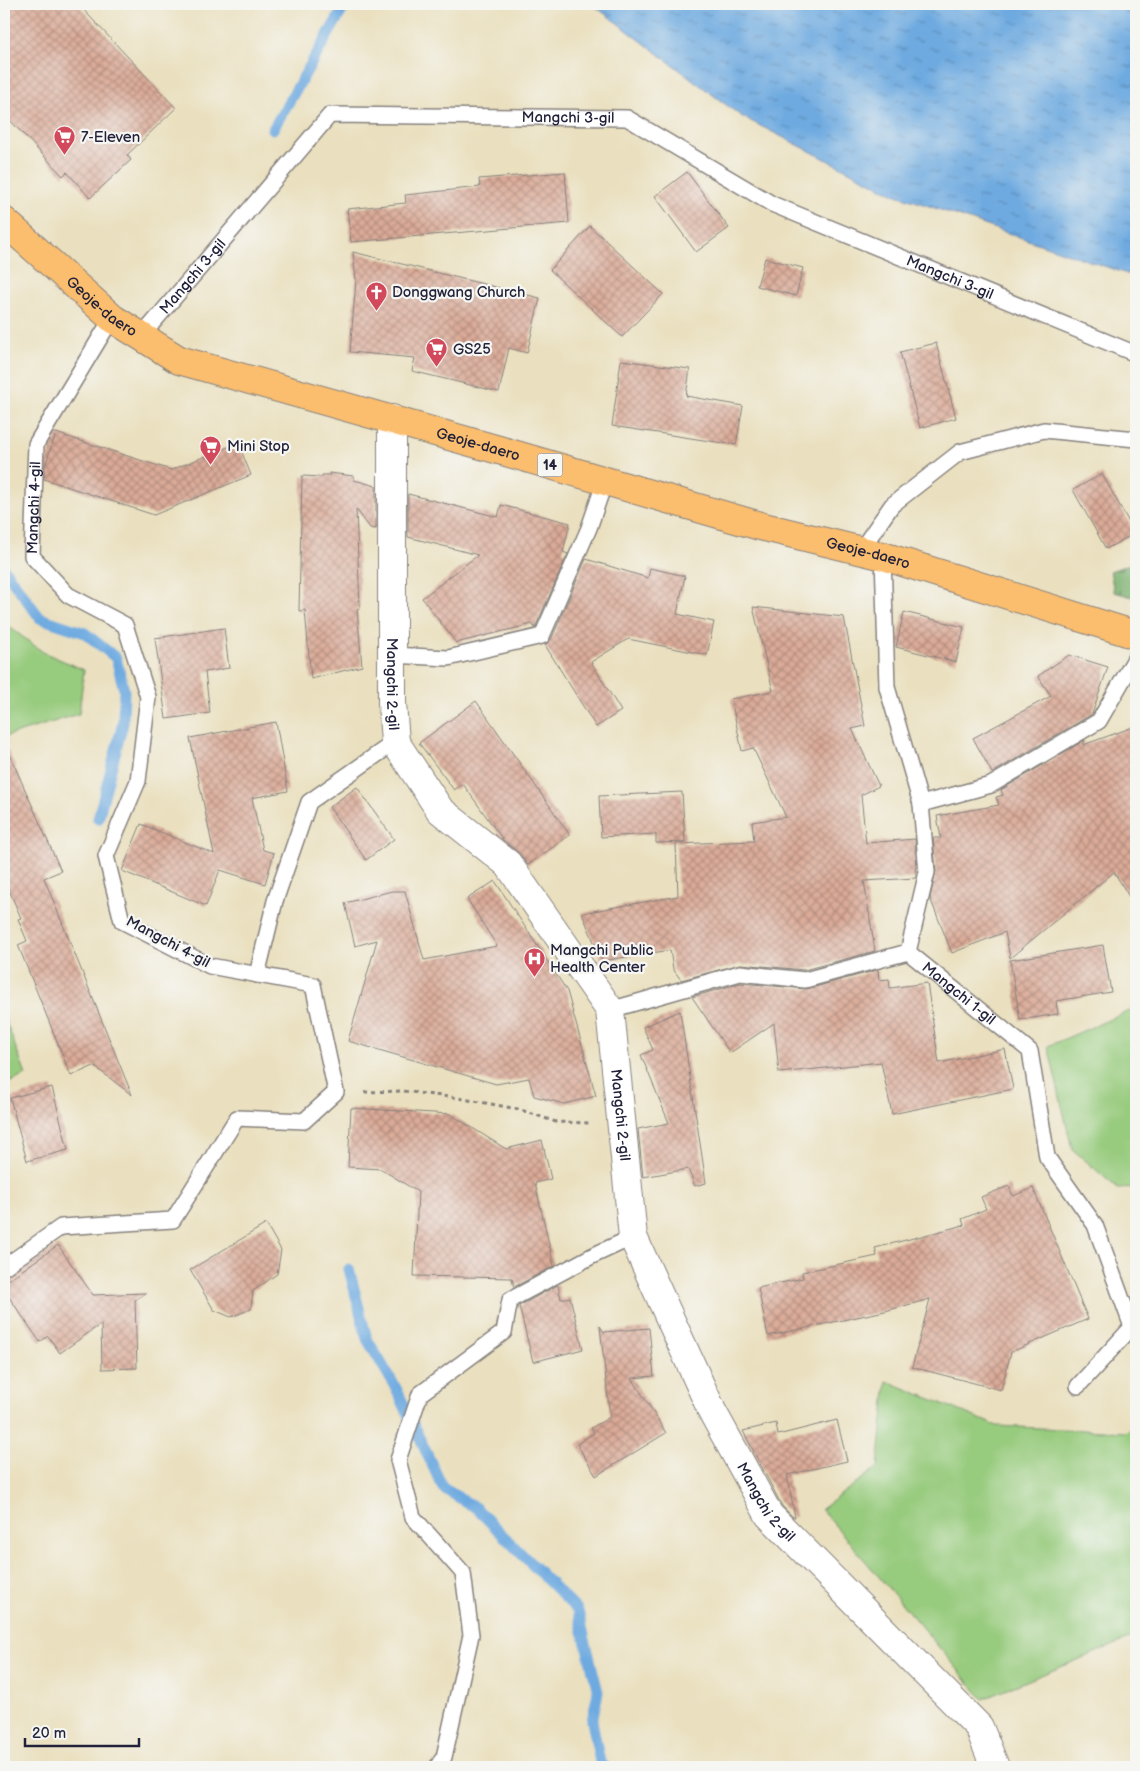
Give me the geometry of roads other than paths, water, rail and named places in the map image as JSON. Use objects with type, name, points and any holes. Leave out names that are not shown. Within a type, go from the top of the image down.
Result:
[{"type":"main road","name":"Geoje-daero","points":[[4,221],[112,318],[140,338],[179,360],[760,526],[871,553],[1136,635]]},
{"type":"street","name":"Mangchi 2-gil","points":[[392,420],[392,656],[395,742],[440,810],[508,864],[610,1010],[633,1237],[712,1410],[770,1515],[979,1728],[994,1767]]},
{"type":"lane","name":"Mangchi 3-gil","points":[[140,338],[330,115],[627,118],[772,204],[1136,354]]},
{"type":"lane","name":"Mangchi 4-gil","points":[[4,1267],[61,1227],[173,1220],[237,1118],[304,1122],[336,1092],[313,985],[210,966],[122,921],[106,856],[138,780],[148,697],[125,625],[68,595],[32,556],[36,444],[112,318]]},
{"type":"lane","points":[[871,553],[892,505],[960,452],[1044,430],[1136,439]]},
{"type":"lane","points":[[392,656],[448,658],[542,636],[589,528],[606,481]]},
{"type":"lane","name":"Mangchi 1-gil","points":[[871,553],[887,688],[921,804],[927,872],[908,952],[1030,1051],[1048,1157],[1095,1225],[1132,1327],[1078,1386]]},
{"type":"lane","points":[[921,804],[991,785],[1099,721],[1136,657]]},
{"type":"lane","points":[[257,975],[275,901],[309,802],[395,742]]},
{"type":"lane","points":[[610,1010],[740,973],[805,980],[908,952]]},
{"type":"lane","points":[[437,1767],[444,1758],[471,1635],[463,1573],[413,1518],[398,1460],[420,1394],[504,1332],[510,1300],[592,1256],[633,1237]]},
{"type":"water","points":[[592,4],[1136,4],[1136,277],[894,194],[741,116]]},
{"type":"waterway","points":[[273,129],[346,4]]},
{"type":"waterway","points":[[4,569],[40,618],[85,633],[116,658],[124,690],[123,723],[98,819]]},
{"type":"waterway","points":[[349,1269],[367,1339],[396,1388],[443,1488],[476,1508],[578,1611],[598,1692],[592,1721],[600,1762],[605,1767]]},
{"type":"place","name":"7-Eleven","points":[[65,156]]},
{"type":"place","name":"Donggwang Church","points":[[376,311]]},
{"type":"place","name":"GS25","points":[[437,368]]},
{"type":"place","name":"Mini Stop","points":[[211,465]]},
{"type":"place","name":"Mangchi Public Health Center","points":[[534,978]]}]
